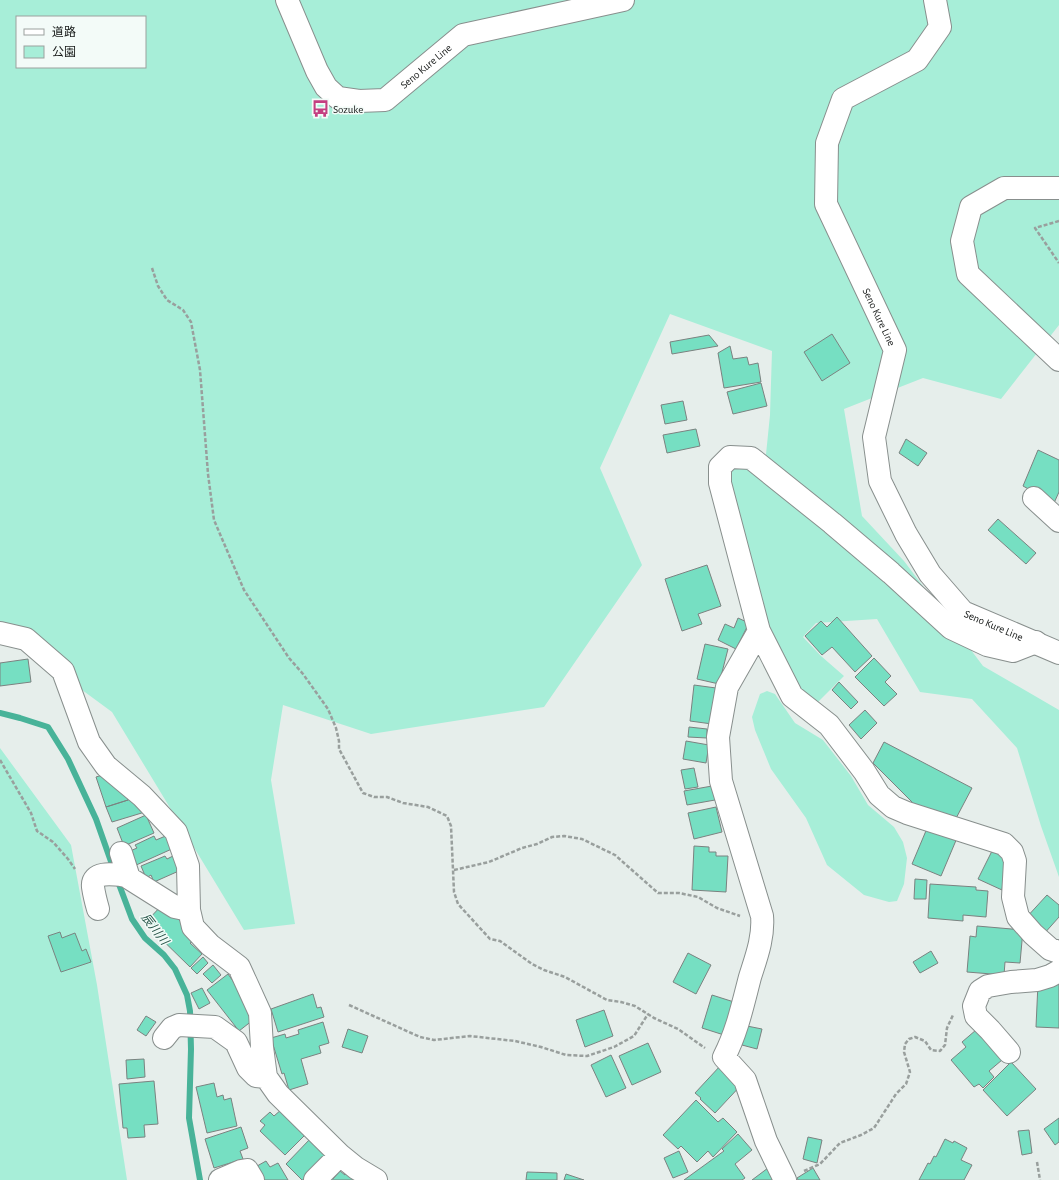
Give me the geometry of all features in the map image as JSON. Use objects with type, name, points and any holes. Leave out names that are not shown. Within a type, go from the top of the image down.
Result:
[{"type":"street","name":"Seno Kure Line","points":[[287,0],[317,71],[326,86],[338,98],[359,101],[385,100],[463,35],[623,0]]},
{"type":"street","name":"Seno Kure Line","points":[[935,0],[940,27],[917,60],[843,99],[827,143],[826,204],[895,350],[874,437],[880,481],[906,534],[930,574],[963,612],[1059,653]]},
{"type":"street","points":[[1059,188],[1004,188],[971,208],[962,240],[968,274],[1059,360]]},
{"type":"street","points":[[1036,642],[1013,651],[987,646],[951,628],[891,573],[844,533],[751,458],[730,457],[720,467],[720,484],[759,631],[792,696],[829,725],[864,771],[879,795],[893,807],[1004,844],[1012,852],[1015,861],[1013,896],[1018,917],[1032,934],[1050,949],[1059,952]]},
{"type":"street","points":[[1034,498],[1059,521]]},
{"type":"street","points":[[759,631],[727,687],[718,737],[721,781],[762,916],[763,924],[760,943],[732,1039],[724,1057],[746,1080],[766,1141],[794,1176]]},
{"type":"street","points":[[0,632],[26,639],[63,671],[88,742],[106,766],[142,796],[176,832],[188,866],[189,910],[193,927],[210,946],[239,967],[260,1013],[266,1077],[278,1094],[340,1155],[356,1168],[376,1180]]},
{"type":"street","points":[[121,853],[129,878],[175,907],[189,910]]},
{"type":"street","points":[[98,909],[92,885],[95,878],[102,874],[128,876]]},
{"type":"street","points":[[1009,1052],[976,1016],[974,1006],[980,991],[988,986],[1037,980],[1050,976],[1059,971]]},
{"type":"street","points":[[164,1038],[172,1028],[179,1025],[215,1027],[236,1042],[248,1068],[256,1076],[266,1077]]},
{"type":"street","points":[[315,1180],[340,1155]]},
{"type":"street","points":[[220,1180],[247,1170],[253,1180]]},
{"type":"path","points":[[1059,221],[1035,228],[1059,263]]},
{"type":"path","points":[[152,268],[158,286],[167,300],[183,310],[191,322],[200,370],[208,474],[214,520],[244,590],[289,658],[303,674],[328,709],[336,728],[339,749],[363,793],[374,797],[386,797],[403,803],[428,807],[446,816],[451,826],[454,892],[458,904],[490,939],[500,941],[532,964],[565,977],[607,1000],[635,1006],[678,1029],[712,1052],[724,1057]]},
{"type":"path","points":[[0,760],[28,808],[37,831],[53,842],[68,859],[83,881],[92,885]]},
{"type":"path","points":[[454,870],[489,862],[552,837],[564,836],[582,839],[615,855],[658,893],[680,893],[698,897],[717,908],[763,924]]},
{"type":"path","points":[[349,1006],[420,1037],[434,1040],[470,1036],[515,1041],[566,1055],[587,1056],[614,1047],[634,1036],[648,1014]]},
{"type":"path","points":[[794,1176],[820,1164],[840,1143],[861,1136],[874,1128],[896,1094],[906,1084],[910,1072],[904,1052],[905,1044],[908,1039],[915,1038],[925,1041],[931,1050],[940,1051],[945,1045],[947,1028],[955,1012],[965,1006],[974,1006]]},
{"type":"path","points":[[1037,1162],[1040,1180]]},
{"type":"green space","points":[[0,0],[1059,0],[1059,325],[1001,399],[923,378],[844,409],[862,516],[904,561],[983,666],[1059,710],[1059,877],[1041,826],[1017,748],[972,699],[920,692],[877,619],[816,623],[803,637],[821,656],[844,676],[812,708],[774,655],[723,484],[733,460],[764,474],[770,415],[772,351],[670,314],[600,468],[642,565],[544,707],[371,734],[283,705],[271,780],[295,924],[244,930],[112,712],[0,631]]},
{"type":"green space","points":[[767,691],[775,694],[795,723],[823,740],[851,776],[868,805],[894,827],[903,842],[907,858],[904,884],[897,901],[889,902],[864,895],[827,865],[806,818],[771,769],[755,730],[752,717],[760,694]]},
{"type":"green space","points":[[0,748],[71,845],[97,985],[127,1180],[0,1180]]},
{"type":"building","points":[[832,334],[850,363],[822,381],[804,352]]},
{"type":"building","points":[[709,335],[718,346],[672,354],[670,342]]},
{"type":"building","points":[[730,346],[733,359],[747,357],[749,365],[758,363],[761,382],[724,388],[718,353]]},
{"type":"building","points":[[761,383],[767,406],[733,414],[727,392]]},
{"type":"building","points":[[683,401],[687,420],[665,424],[661,405]]},
{"type":"building","points":[[696,429],[700,446],[667,453],[663,435]]},
{"type":"building","points":[[906,439],[927,453],[918,466],[899,453]]},
{"type":"building","points":[[1038,450],[1059,460],[1059,492],[1054,503],[1023,486]]},
{"type":"building","points":[[998,519],[1036,553],[1026,564],[988,530]]},
{"type":"building","points":[[707,565],[721,606],[698,614],[702,624],[682,631],[665,579]]},
{"type":"building","points":[[837,617],[872,656],[855,672],[832,647],[822,655],[805,636],[821,621],[827,627]]},
{"type":"building","points":[[738,618],[749,623],[736,649],[718,640],[725,624],[734,628]]},
{"type":"building","points":[[705,644],[728,649],[719,684],[697,679]]},
{"type":"building","points":[[874,658],[891,676],[885,682],[897,694],[884,706],[855,677]]},
{"type":"building","points":[[28,659],[31,682],[0,686],[0,663]]},
{"type":"building","points":[[839,682],[858,702],[851,709],[832,690]]},
{"type":"building","points":[[694,685],[716,688],[712,724],[690,721]]},
{"type":"building","points":[[865,710],[877,723],[861,739],[849,725]]},
{"type":"building","points":[[689,727],[707,729],[707,738],[688,737]]},
{"type":"building","points":[[686,741],[709,745],[706,763],[683,759]]},
{"type":"building","points":[[884,742],[972,788],[953,824],[914,804],[873,763]]},
{"type":"building","points":[[694,768],[698,787],[685,789],[681,770]]},
{"type":"building","points":[[118,770],[128,800],[106,807],[96,777]]},
{"type":"building","points":[[712,786],[715,800],[687,805],[684,791]]},
{"type":"building","points":[[134,797],[145,812],[112,822],[106,807]]},
{"type":"building","points":[[716,807],[722,832],[694,839],[688,813]]},
{"type":"building","points":[[146,815],[154,833],[124,846],[117,828]]},
{"type":"building","points":[[928,826],[957,838],[941,876],[912,864]]},
{"type":"building","points":[[168,835],[174,848],[134,866],[128,852],[137,848],[135,845],[154,836],[156,840]]},
{"type":"building","points":[[694,846],[709,847],[709,852],[716,852],[716,856],[728,856],[726,892],[692,890]]},
{"type":"building","points":[[992,851],[1006,858],[1002,890],[978,879]]},
{"type":"building","points":[[175,855],[181,870],[154,882],[151,875],[146,878],[141,866],[165,856],[167,859]]},
{"type":"building","points":[[915,879],[927,880],[926,899],[914,899]]},
{"type":"building","points":[[930,884],[976,887],[976,890],[988,891],[986,917],[963,915],[963,921],[928,918]]},
{"type":"building","points":[[1047,895],[1059,905],[1059,917],[1043,935],[1025,919]]},
{"type":"building","points":[[163,904],[189,930],[185,935],[192,942],[190,943],[202,954],[190,967],[145,923]]},
{"type":"building","points":[[977,926],[1023,930],[1020,963],[1005,962],[1004,975],[967,972],[970,936],[976,937]]},
{"type":"building","points":[[60,932],[62,938],[75,933],[82,951],[86,949],[91,962],[61,972],[48,936]]},
{"type":"building","points":[[931,951],[938,963],[920,973],[913,962]]},
{"type":"building","points":[[688,953],[711,965],[696,994],[673,982]]},
{"type":"building","points":[[203,957],[208,963],[197,974],[191,968]]},
{"type":"building","points":[[213,965],[221,975],[212,983],[203,974]]},
{"type":"building","points":[[228,974],[235,984],[253,1020],[239,1031],[207,990]]},
{"type":"building","points":[[1038,983],[1059,984],[1059,1028],[1036,1027]]},
{"type":"building","points":[[202,988],[210,1003],[199,1009],[191,993]]},
{"type":"building","points":[[313,994],[317,1008],[321,1007],[324,1017],[278,1032],[271,1009]]},
{"type":"building","points":[[712,995],[734,1002],[724,1035],[702,1028]]},
{"type":"building","points":[[604,1010],[613,1036],[585,1047],[576,1020]]},
{"type":"building","points":[[146,1016],[156,1022],[146,1036],[137,1030]]},
{"type":"building","points":[[323,1022],[329,1043],[319,1046],[321,1053],[301,1059],[308,1084],[289,1090],[284,1073],[282,1074],[271,1038],[285,1034],[286,1038],[299,1034],[298,1030]]},
{"type":"building","points":[[747,1026],[762,1029],[757,1049],[742,1045]]},
{"type":"building","points":[[348,1029],[368,1036],[362,1053],[342,1047]]},
{"type":"building","points":[[976,1030],[1002,1060],[989,1071],[994,1077],[983,1088],[979,1084],[974,1087],[951,1060],[966,1047],[962,1042]]},
{"type":"building","points":[[648,1043],[661,1072],[632,1085],[619,1056]]},
{"type":"building","points":[[611,1055],[626,1088],[606,1097],[591,1065]]},
{"type":"building","points":[[144,1059],[145,1077],[127,1079],[126,1060]]},
{"type":"building","points":[[1011,1062],[1036,1089],[1007,1116],[983,1090]]},
{"type":"building","points":[[721,1065],[744,1082],[715,1113],[695,1093]]},
{"type":"building","points":[[154,1081],[158,1124],[144,1125],[145,1137],[128,1138],[127,1128],[123,1128],[119,1084]]},
{"type":"building","points":[[214,1083],[217,1097],[223,1095],[224,1100],[231,1098],[237,1126],[207,1133],[196,1087]]},
{"type":"building","points":[[696,1100],[718,1122],[723,1118],[737,1132],[713,1157],[708,1151],[697,1162],[681,1146],[678,1149],[663,1135]]},
{"type":"building","points":[[282,1109],[306,1134],[285,1155],[260,1131],[265,1125],[260,1121],[270,1112],[274,1116]]},
{"type":"building","points":[[1059,1118],[1059,1142],[1055,1145],[1044,1129]]},
{"type":"building","points":[[241,1127],[248,1148],[240,1151],[243,1159],[214,1168],[205,1139]]},
{"type":"building","points":[[1029,1130],[1032,1153],[1022,1155],[1018,1131]]},
{"type":"building","points":[[738,1134],[752,1150],[735,1164],[745,1178],[742,1180],[684,1180],[724,1151],[722,1149]]},
{"type":"building","points":[[808,1137],[822,1140],[817,1163],[803,1159]]},
{"type":"building","points":[[311,1138],[330,1157],[308,1180],[302,1180],[286,1164]]},
{"type":"building","points":[[945,1139],[953,1143],[954,1141],[967,1148],[961,1160],[972,1165],[964,1180],[919,1180],[928,1163],[930,1164],[934,1156],[936,1157]]},
{"type":"building","points":[[679,1151],[688,1172],[673,1178],[664,1158]]},
{"type":"building","points":[[266,1161],[270,1167],[278,1163],[288,1180],[256,1180],[250,1170]]},
{"type":"building","points":[[768,1168],[777,1180],[752,1180]]},
{"type":"building","points":[[813,1168],[820,1180],[798,1180],[797,1178]]},
{"type":"building","points":[[349,1170],[361,1180],[323,1180],[328,1174],[333,1179],[340,1171],[345,1175]]},
{"type":"building","points":[[527,1172],[557,1173],[557,1180],[526,1180]]},
{"type":"building","points":[[566,1174],[584,1180],[564,1180]]},
{"type":"waterway","name":"辰川川","points":[[0,713],[48,727],[68,759],[96,819],[114,870]]},
{"type":"waterway","name":"辰川川","points":[[117,879],[132,919],[145,938],[164,955],[175,969],[187,995],[190,1011],[191,1049],[189,1118],[200,1180]]},
{"type":"place","name":"Sozuke","points":[[320,109]]}]
